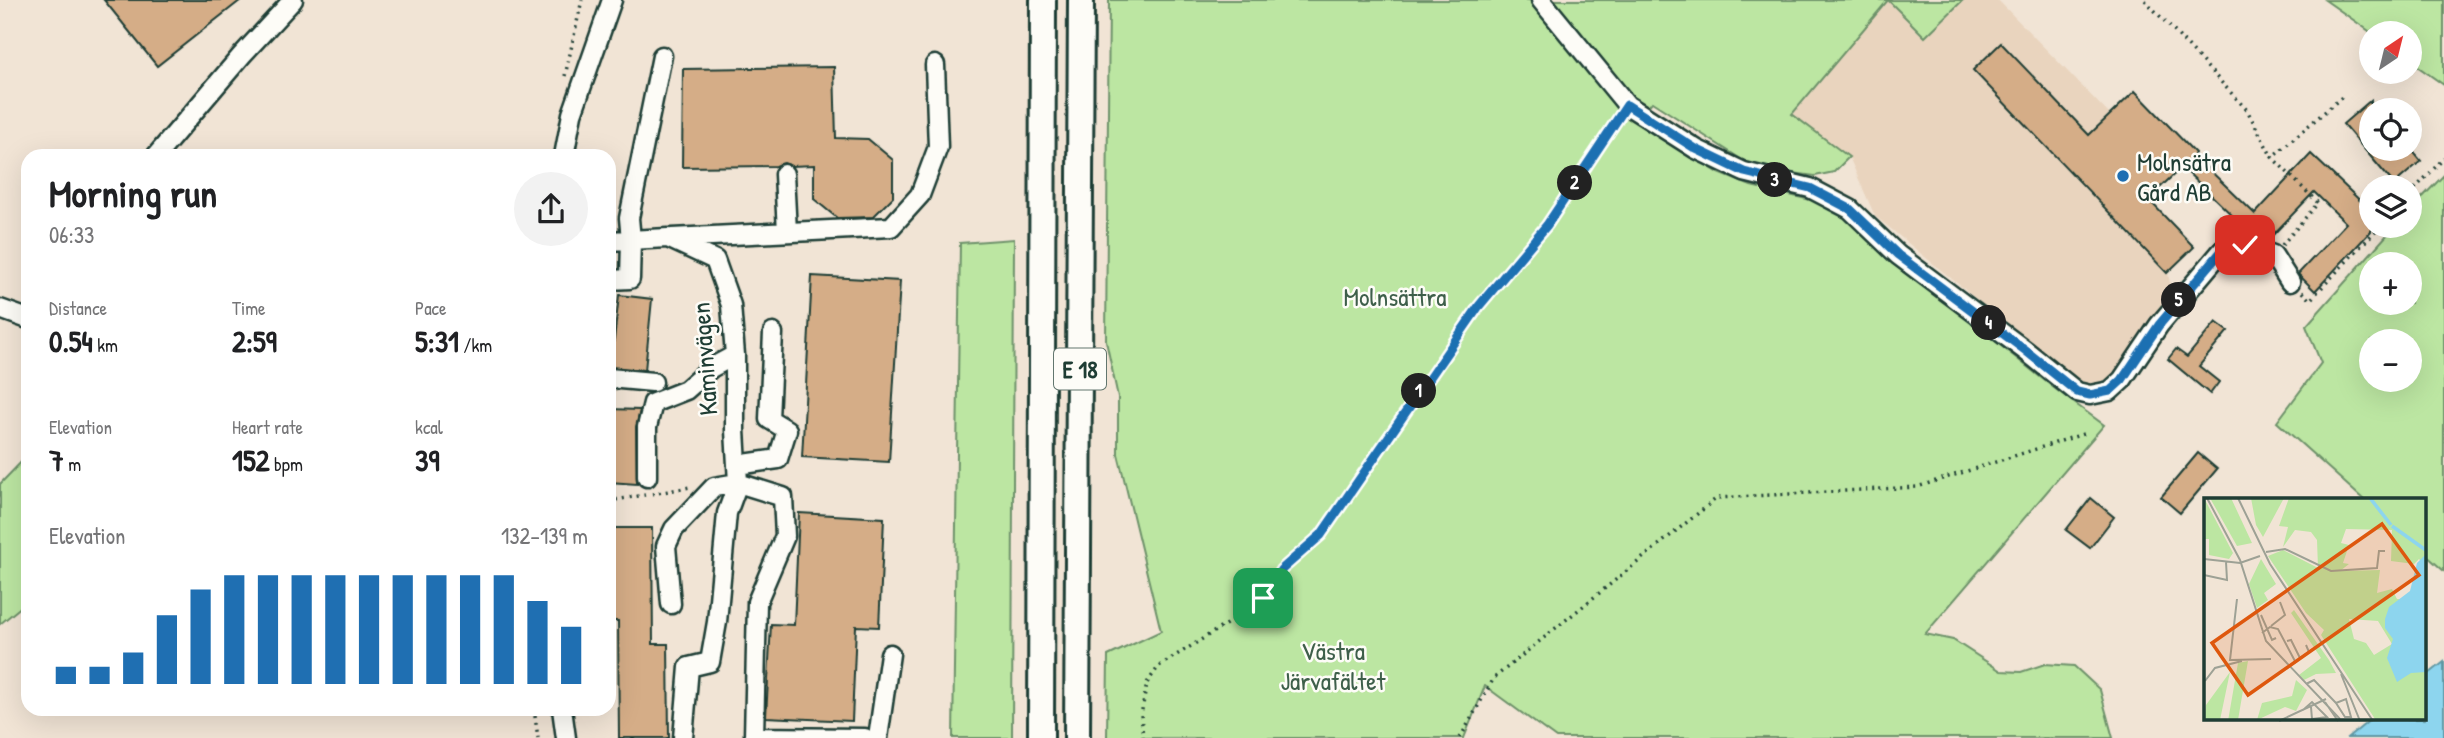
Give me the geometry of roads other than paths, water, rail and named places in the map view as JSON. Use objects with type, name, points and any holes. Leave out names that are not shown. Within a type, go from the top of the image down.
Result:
[{"type":"highway","name":"E 18","points":[[1041,738],[1043,0]]},
{"type":"highway","name":"E 18","points":[[1077,738],[1081,0]]},
{"type":"street","points":[[162,149],[293,0]]},
{"type":"street","points":[[565,149],[572,114],[612,0]]},
{"type":"street","points":[[1541,0],[1627,105],[1696,149],[1744,172],[1810,188],[1850,209],[1898,255],[2077,392],[2090,395],[2110,391],[2122,380],[2159,325],[2226,246],[2245,245],[2273,255],[2290,282]]},
{"type":"street","points":[[616,280],[630,279],[629,218],[662,55]]},
{"type":"street","points":[[668,238],[891,228],[920,195],[938,147],[935,65]]},
{"type":"street","points":[[784,174],[787,232]]},
{"type":"street","name":"Kaminvägen","points":[[616,241],[668,238],[715,260],[731,305],[738,483]]},
{"type":"street","points":[[0,309],[21,316]]},
{"type":"street","points":[[737,465],[778,459],[787,429],[769,419],[773,333]]},
{"type":"street","points":[[647,477],[647,427],[653,403],[686,390],[711,368],[735,355]]},
{"type":"street","points":[[616,379],[653,382]]},
{"type":"street","points":[[683,738],[689,667],[710,662],[717,622],[727,513],[738,483]]},
{"type":"street","points":[[671,604],[666,546],[674,529],[714,487],[738,483],[783,497],[785,536],[757,602],[754,737],[865,738]]},
{"type":"street","points":[[878,738],[890,654]]},
{"type":"street","points":[[563,716],[566,738]]},
{"type":"water","points":[[2444,662],[2444,738],[2348,738],[2370,720],[2426,720],[2426,676]]},
{"type":"place","name":"Molnsätra Gård AB","points":[[2123,176]]},
{"type":"park label","name":"Molnsättra","points":[[1395,296]]},
{"type":"park label","name":"Västra Järvafältet","points":[[1333,665]]}]
